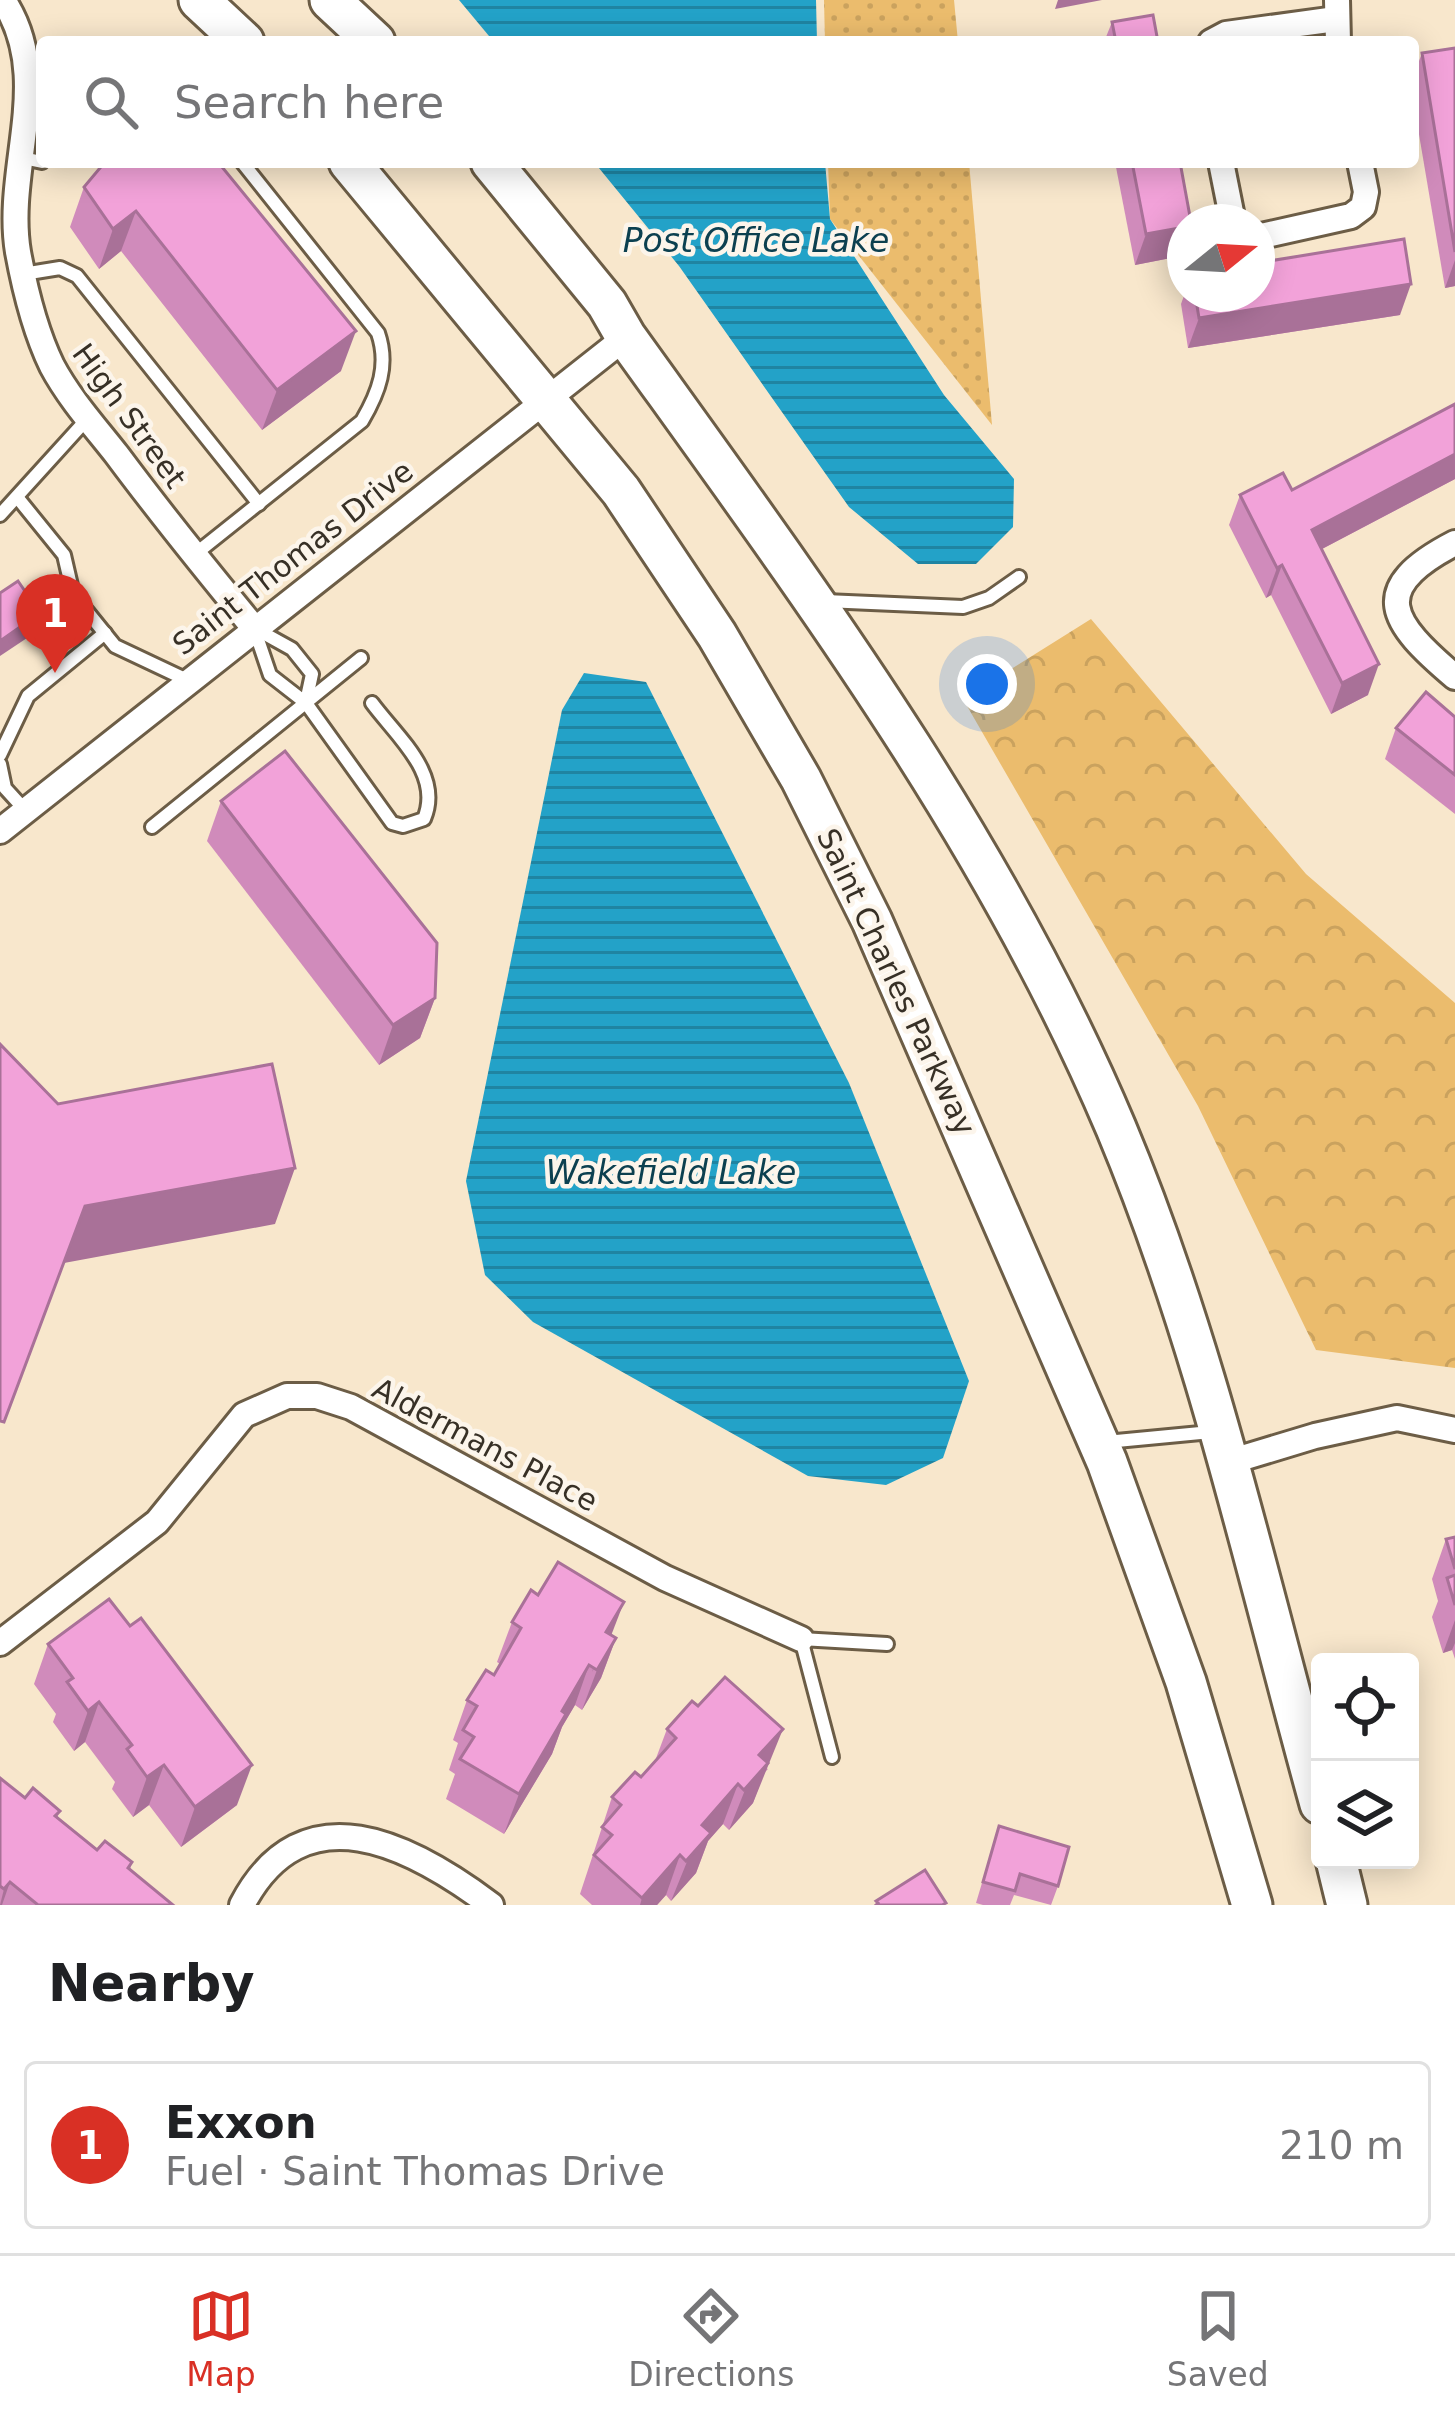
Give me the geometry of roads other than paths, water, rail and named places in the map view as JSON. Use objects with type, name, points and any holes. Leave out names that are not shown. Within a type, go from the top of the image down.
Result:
[{"type":"main road","points":[[199,0],[238,36]]},
{"type":"main road","points":[[330,0],[369,36]]},
{"type":"main road","name":"Saint Charles Parkway","points":[[355,168],[633,509],[717,635],[801,779],[872,920],[1098,1443],[1186,1682],[1252,1905]]},
{"type":"main road","points":[[496,168],[607,304],[817,601],[924,764],[1069,1024],[1160,1240],[1224,1446],[1311,1770]]},
{"type":"main road","points":[[1338,1869],[1347,1905]]},
{"type":"street","name":"High Street","points":[[3,0],[15,24],[36,141]]},
{"type":"street","points":[[1222,36],[1337,20]]},
{"type":"street","name":"High Street","points":[[36,168],[16,221],[23,274],[54,369],[254,628]]},
{"type":"street","points":[[1222,168],[1230,204]]},
{"type":"street","points":[[1275,233],[1352,216],[1363,207],[1366,192],[1361,168]]},
{"type":"street","name":"Saint Thomas Drive","points":[[0,831],[626,337]]},
{"type":"street","points":[[1455,543],[1411,568],[1403,579],[1399,603],[1405,628],[1421,649],[1455,677]]},
{"type":"street","name":"Aldermans Place","points":[[0,1642],[157,1522],[244,1415],[274,1400],[301,1395],[351,1407],[665,1578],[800,1639]]},
{"type":"street","points":[[1224,1446],[1315,1436],[1397,1418],[1455,1430]]},
{"type":"street","points":[[242,1905],[256,1882],[290,1850],[338,1835],[388,1845],[419,1858],[491,1905]]},
{"type":"lane","points":[[194,554],[362,421],[376,397],[384,350],[378,333],[247,168]]},
{"type":"lane","points":[[23,274],[60,268],[77,276],[259,504]]},
{"type":"lane","points":[[0,515],[88,418]]},
{"type":"lane","points":[[17,497],[64,555],[73,594],[116,646],[187,680]]},
{"type":"lane","points":[[817,601],[963,607],[988,598],[1019,577]]},
{"type":"lane","points":[[254,628],[270,675],[306,704],[392,823],[412,824],[424,819],[429,806],[428,777],[372,703]]},
{"type":"lane","points":[[254,628],[292,649],[312,674],[306,704]]},
{"type":"lane","points":[[25,810],[5,788],[0,759],[28,696],[105,633]]},
{"type":"lane","points":[[152,827],[361,658]]},
{"type":"lane","points":[[1098,1443],[1224,1446]]},
{"type":"lane","points":[[832,1757],[800,1639],[887,1644]]},
{"type":"water","points":[[459,0],[816,0],[817,36],[489,36]]},
{"type":"water","name":"Post Office Lake","points":[[599,168],[826,168],[830,219],[944,395],[1014,479],[1013,527],[976,564],[918,564],[849,507],[679,266]]},
{"type":"water","name":"Wakefield Lake","points":[[584,673],[646,682],[849,1083],[969,1381],[943,1458],[886,1485],[808,1476],[533,1322],[485,1275],[466,1181],[562,710]]},
{"type":"place","name":"Exxon","points":[[55,673]]}]
